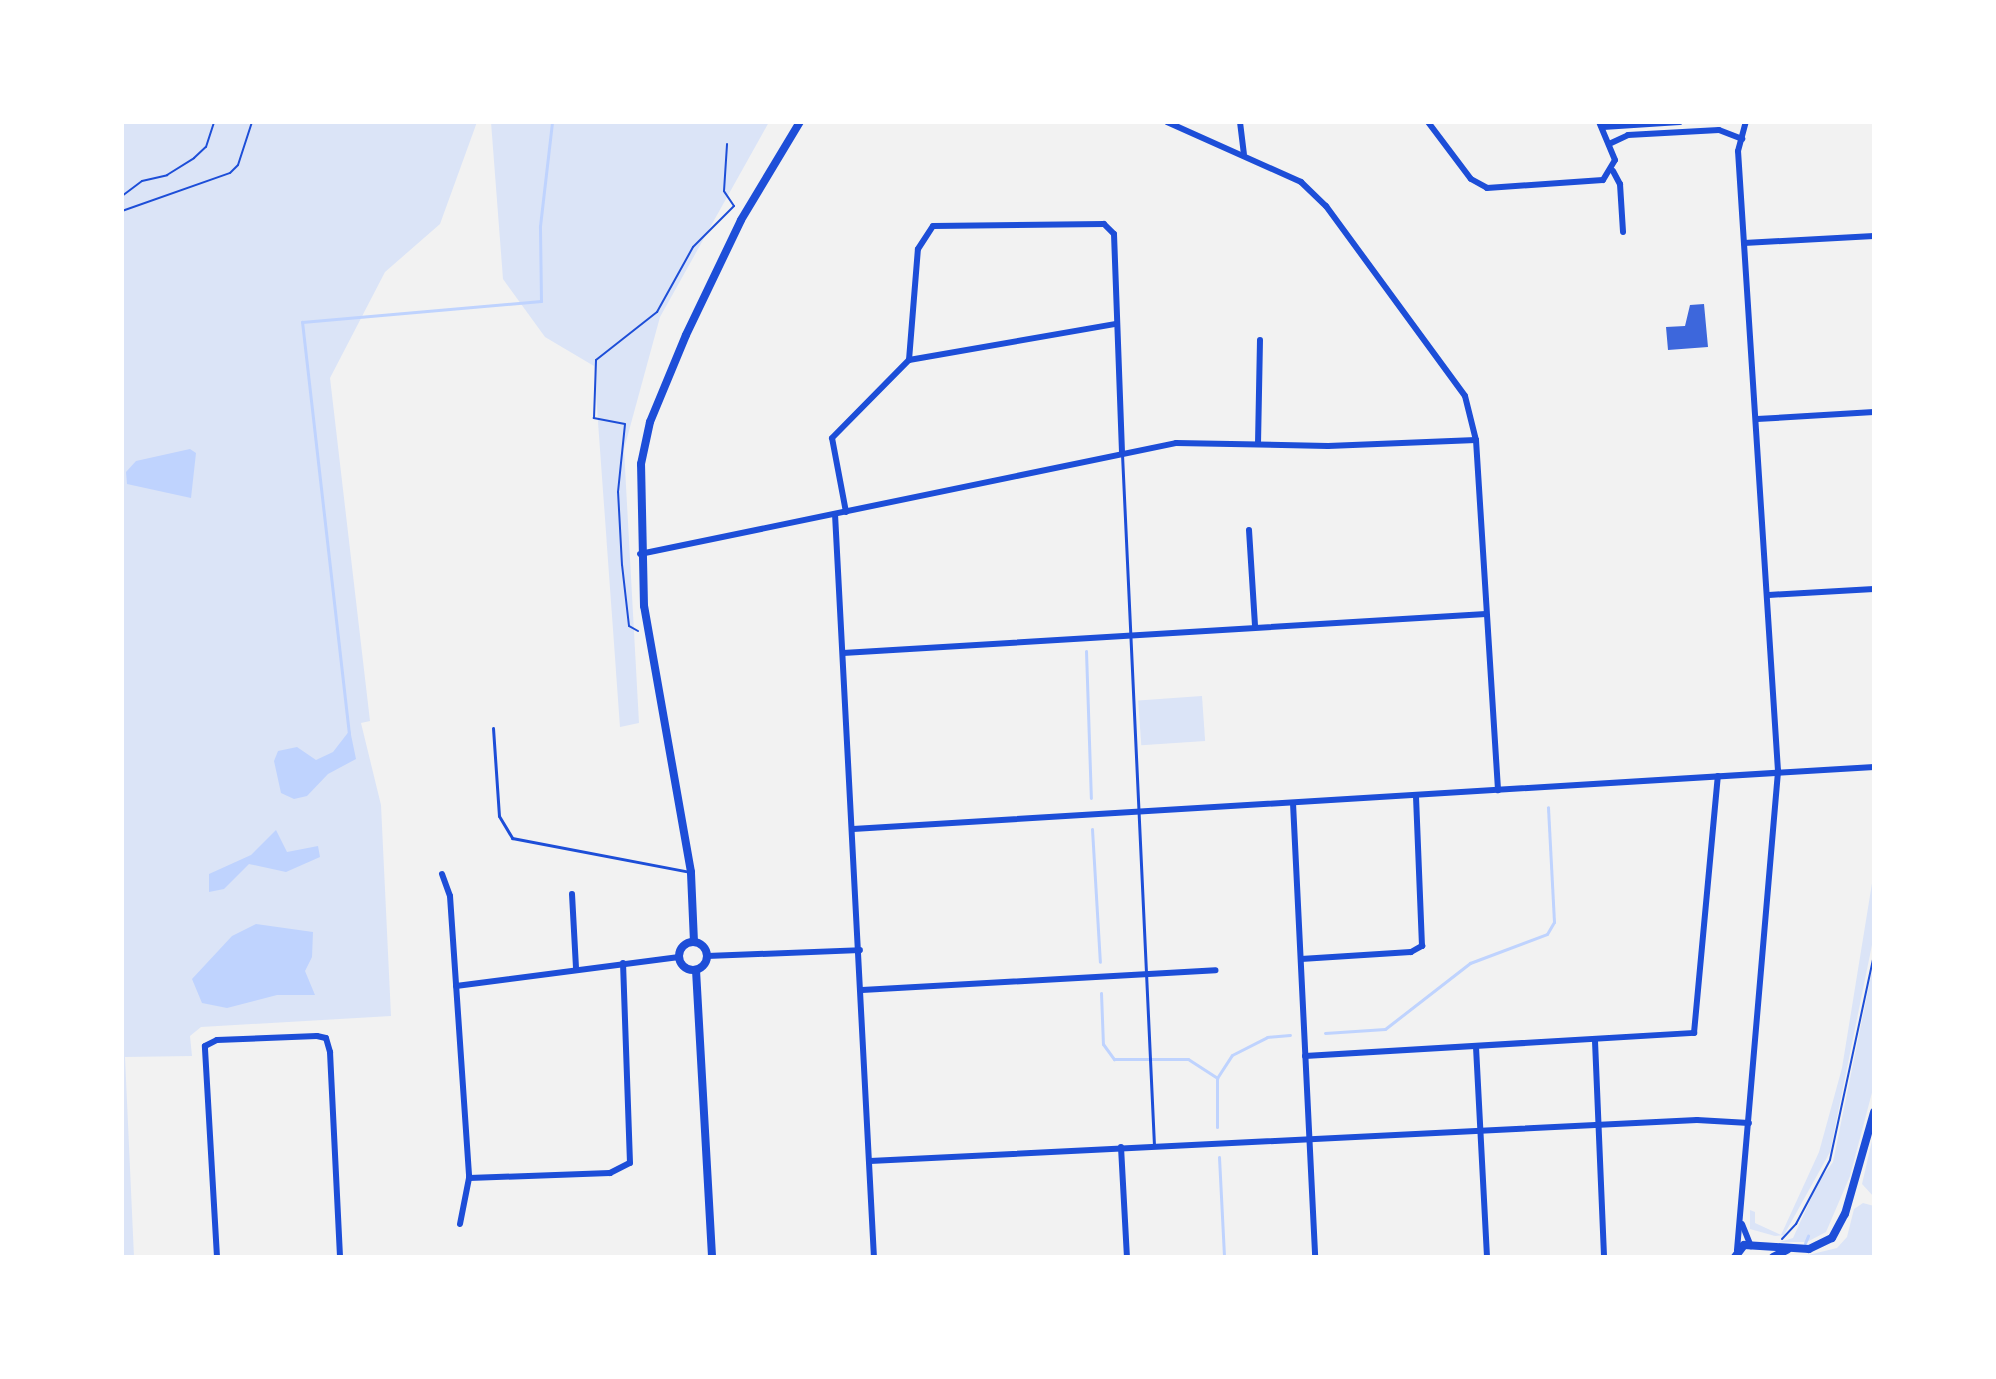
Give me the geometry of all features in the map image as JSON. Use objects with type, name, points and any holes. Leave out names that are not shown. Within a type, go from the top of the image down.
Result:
[{"type":"main road","points":[[712,1257],[696,970],[707,956],[694,942],[691,872],[649,638],[640,554],[641,464],[650,422],[741,220],[800,122]]},
{"type":"main road","points":[[694,942],[683,946],[679,957],[685,967],[696,970]]},
{"type":"main road","points":[[1736,1254],[1754,1250],[1817,1247],[1837,1231],[1874,1112]]},
{"type":"main road","points":[[1773,1257],[1788,1250]]},
{"type":"street","points":[[1167,122],[1301,182],[1326,206],[1452,374],[1465,396],[1476,440],[1498,790]]},
{"type":"street","points":[[1240,122],[1244,154]]},
{"type":"street","points":[[1428,122],[1471,179],[1487,188],[1603,180],[1613,171]]},
{"type":"street","points":[[1623,232],[1620,184],[1613,171],[1609,144],[1601,124],[1680,122]]},
{"type":"street","points":[[1736,1254],[1778,771],[1744,243],[1742,139],[1746,122]]},
{"type":"street","points":[[1646,123],[1646,134]]},
{"type":"street","points":[[1609,144],[1623,136],[1719,130],[1742,139]]},
{"type":"street","points":[[909,360],[918,249],[933,226],[1104,224],[1114,234],[1122,454]]},
{"type":"street","points":[[1744,243],[1874,236]]},
{"type":"street","points":[[846,512],[832,438],[909,360],[1116,324]]},
{"type":"street","points":[[1258,444],[1260,340]]},
{"type":"street","points":[[1757,419],[1874,412]]},
{"type":"street","points":[[640,554],[1176,443],[1476,440]]},
{"type":"street","points":[[835,514],[874,1257]]},
{"type":"street","points":[[1249,530],[1255,626]]},
{"type":"street","points":[[1769,595],[1874,589]]},
{"type":"street","points":[[843,653],[1486,614]]},
{"type":"street","points":[[853,829],[1874,767]]},
{"type":"street","points":[[1305,1056],[1694,1033],[1718,776]]},
{"type":"street","points":[[1301,959],[1411,952],[1422,946],[1416,795]]},
{"type":"street","points":[[1293,803],[1315,1257]]},
{"type":"street","points":[[442,874],[450,896],[469,1178],[460,1224]]},
{"type":"street","points":[[572,894],[576,968]]},
{"type":"street","points":[[707,956],[860,950]]},
{"type":"street","points":[[456,986],[679,957]]},
{"type":"street","points":[[469,1178],[610,1173],[630,1163],[623,963]]},
{"type":"street","points":[[862,990],[1215,970]]},
{"type":"street","points":[[217,1257],[205,1046],[217,1040],[326,1038],[340,1257]]},
{"type":"street","points":[[1595,1041],[1604,1257]]},
{"type":"street","points":[[1476,1047],[1487,1257]]},
{"type":"street","points":[[870,1161],[1480,1129],[1749,1123]]},
{"type":"street","points":[[1121,1147],[1127,1257]]},
{"type":"street","points":[[1740,1217],[1754,1250]]},
{"type":"lane","points":[[1122,454],[1154,1145]]},
{"type":"lane","points":[[493,728],[499,816],[512,838],[691,872]]},
{"type":"path","points":[[122,196],[194,158],[206,147],[214,122]]},
{"type":"path","points":[[122,211],[230,173],[238,165],[252,122]]},
{"type":"path","points":[[649,638],[629,626],[618,492],[625,424],[594,418],[596,360],[657,312],[693,247],[734,206],[724,191],[727,144]]},
{"type":"path","points":[[1774,1238],[1784,1238],[1796,1224],[1827,1165],[1856,1056],[1874,954]]},
{"type":"shaded area","points":[[122,122],[477,122],[440,224],[385,272],[330,378],[370,721],[361,723],[381,805],[391,1016],[201,1027],[190,1036],[192,1056],[125,1057],[134,1257],[122,1257]]},
{"type":"shaded area","points":[[491,122],[769,122],[660,317],[624,449],[639,723],[620,727],[594,366],[545,337],[503,279]]},
{"type":"shaded area","points":[[1202,696],[1205,741],[1141,745],[1138,700]]},
{"type":"shaded area","points":[[1874,871],[1874,935],[1830,1152],[1784,1235],[1775,1236],[1750,1229],[1750,1210],[1755,1212],[1755,1223],[1781,1235],[1819,1152],[1842,1068]]},
{"type":"shaded area","points":[[1874,961],[1874,1085],[1850,1176],[1826,1232],[1807,1242],[1780,1242],[1793,1238],[1819,1181],[1833,1162]]},
{"type":"shaded area","points":[[1874,1132],[1874,1197],[1862,1184]]},
{"type":"shaded area","points":[[1863,1203],[1874,1206],[1874,1257],[1800,1257],[1837,1248],[1847,1237],[1854,1209]]},
{"type":"water","points":[[190,449],[196,453],[191,498],[127,484],[126,472],[136,461]]},
{"type":"water","points":[[350,730],[356,759],[328,774],[307,796],[294,799],[281,793],[274,761],[278,751],[297,747],[316,760],[333,752]]},
{"type":"water","points":[[276,830],[287,852],[318,846],[320,857],[286,872],[249,864],[224,889],[209,892],[209,874],[251,855]]},
{"type":"water","points":[[256,924],[313,932],[312,957],[305,971],[315,995],[277,995],[227,1008],[202,1003],[192,979],[232,936]]},
{"type":"building","points":[[1704,304],[1708,347],[1668,350],[1666,327],[1685,326],[1690,305]]},
{"type":"waterway","points":[[349,734],[302,322],[541,301],[540,226],[552,122]]},
{"type":"waterway","points":[[1086,651],[1091,798]]},
{"type":"waterway","points":[[1325,1033],[1385,1029],[1470,963],[1547,934],[1554,922],[1548,807]]},
{"type":"waterway","points":[[1092,829],[1100,962]]},
{"type":"waterway","points":[[1101,993],[1103,1044],[1114,1059],[1188,1059],[1217,1078]]},
{"type":"waterway","points":[[1217,1127],[1217,1078],[1232,1055],[1267,1037],[1290,1035]]},
{"type":"waterway","points":[[1219,1157],[1224,1257]]},
{"type":"waterway","points":[[1805,1243],[1808,1236]]}]
